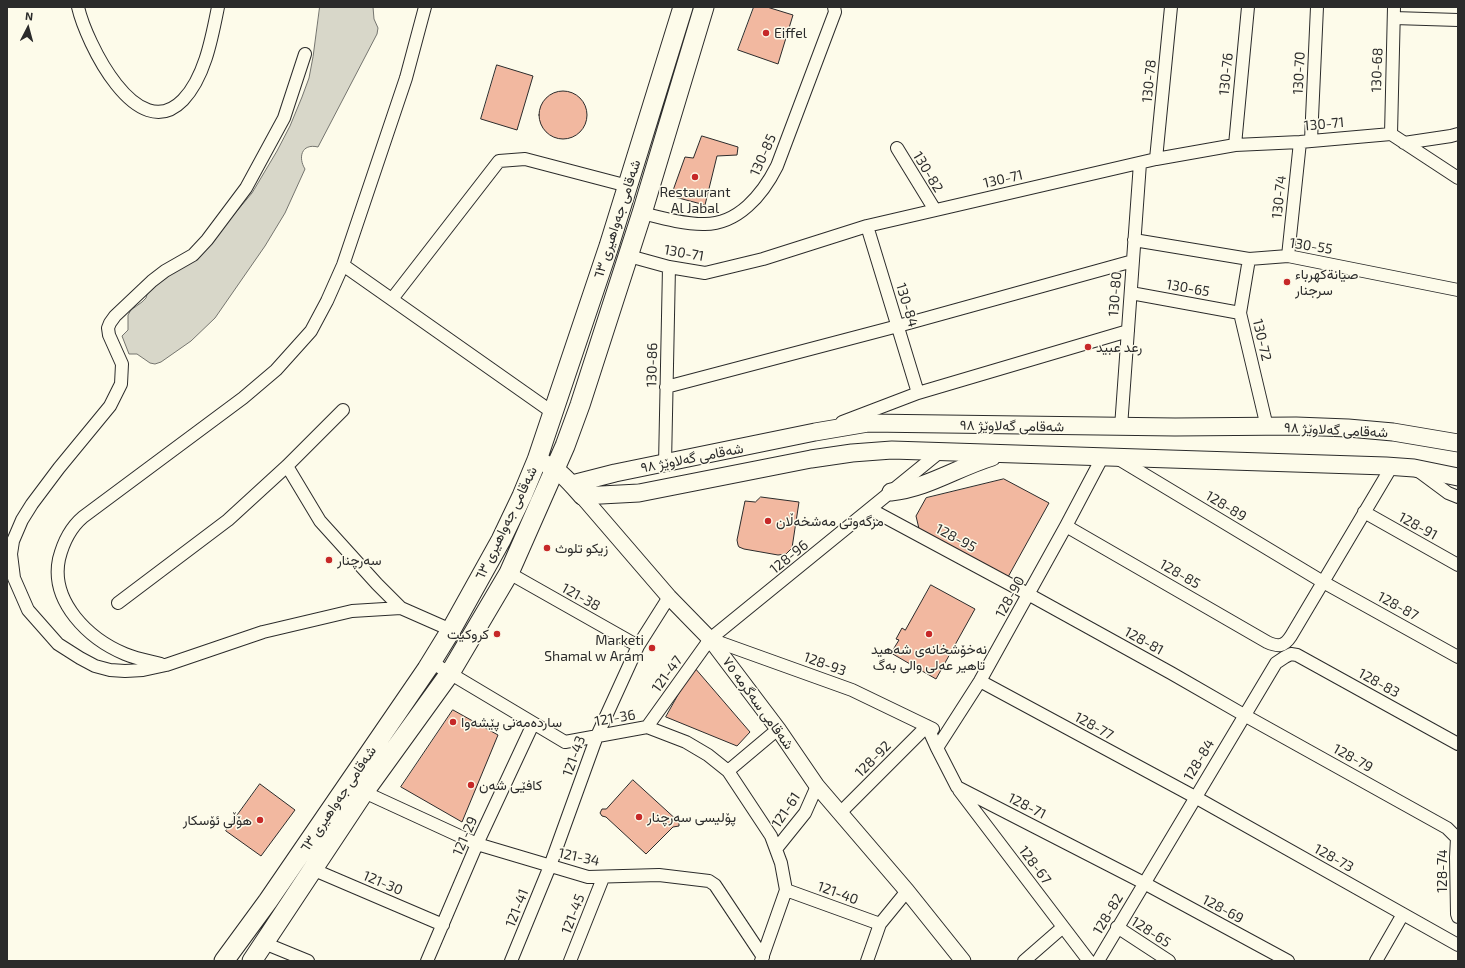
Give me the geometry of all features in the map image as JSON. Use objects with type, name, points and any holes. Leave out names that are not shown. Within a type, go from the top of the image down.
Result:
[{"type":"main road","name":"شەقامی جەواهیری ٦٣","points":[[224,961],[339,799],[431,662],[451,630],[501,540],[537,460],[628,186],[683,7]]},
{"type":"main road","name":"شەقامی جەواهیری ٦٣","points":[[252,961],[364,792],[450,673],[509,574],[556,468],[580,405],[629,256],[704,7]]},
{"type":"main road","name":"شەقامی گەلاوێژ ٩٨","points":[[577,490],[615,473],[665,464],[815,432],[868,423],[1121,427],[1348,428],[1393,432],[1458,443]]},
{"type":"main road","points":[[941,451],[944,425]]},
{"type":"main road","points":[[736,449],[742,472]]},
{"type":"main road","name":"شەقامی گەلاوێژ ٩٨","points":[[577,490],[639,493],[657,491],[742,472],[811,459],[852,453],[892,450],[1392,466],[1414,468],[1458,477]]},
{"type":"main road","points":[[890,492],[908,490],[923,486],[939,480],[966,466],[1005,453]]},
{"type":"main road","name":"شەقامی سەگرمە ٧٥","points":[[537,460],[556,468],[577,490]]},
{"type":"street","points":[[78,7],[82,21],[94,48],[118,88],[133,103],[146,110],[161,111],[175,107],[184,99],[194,85],[204,64],[218,7]]},
{"type":"street","points":[[166,665],[145,661],[125,654],[108,645],[78,620],[62,596],[59,585],[58,567],[63,545],[73,528],[83,517],[243,398],[276,370],[311,331],[328,301],[343,265],[406,78],[425,7]]},
{"type":"street","name":"130-85","points":[[642,213],[681,222],[704,224],[722,222],[741,211],[756,199],[768,184],[777,166],[834,12],[834,7]]},
{"type":"street","name":"130-78","points":[[1156,159],[1171,7]]},
{"type":"street","name":"130-76","points":[[1235,145],[1248,7]]},
{"type":"street","name":"130-70","points":[[1306,141],[1317,7]]},
{"type":"street","points":[[1394,13],[1458,20]]},
{"type":"street","name":"130-68","points":[[1390,134],[1394,13]]},
{"type":"street","points":[[305,54],[284,118],[246,188],[207,240],[193,255],[152,281],[112,320],[108,328],[109,335],[122,364],[121,384],[110,406],[59,468],[32,504],[10,540],[12,567],[20,595],[33,616],[58,644],[95,666],[110,670],[143,670],[166,665],[263,632],[352,611],[401,608]]},
{"type":"street","points":[[1390,134],[1458,178]]},
{"type":"street","name":"130-71","points":[[629,256],[669,267],[705,273],[763,259],[867,226],[1111,168],[1235,145],[1390,134]]},
{"type":"street","points":[[1404,143],[1458,134]]},
{"type":"street","name":"130-74","points":[[1288,256],[1306,141]]},
{"type":"street","name":"130-82","points":[[897,148],[934,210]]},
{"type":"street","points":[[392,300],[499,161],[525,159],[628,186]]},
{"type":"street","name":"130-80","points":[[1121,427],[1140,163]]},
{"type":"street","name":"130-84","points":[[867,226],[918,393]]},
{"type":"street","name":"130-55","points":[[1134,240],[1249,259],[1288,256],[1458,290]]},
{"type":"street","name":"130-72","points":[[1249,259],[1240,313],[1267,427]]},
{"type":"street","points":[[666,387],[898,326],[1133,261]]},
{"type":"street","points":[[343,265],[552,412]]},
{"type":"street","name":"130-86","points":[[665,464],[669,267]]},
{"type":"street","name":"130-65","points":[[1131,293],[1240,313]]},
{"type":"street","points":[[815,432],[918,393],[1128,331]]},
{"type":"street","points":[[118,603],[228,520],[287,466],[343,410]]},
{"type":"street","name":"128-96","points":[[710,639],[941,451]]},
{"type":"street","name":"128-90","points":[[937,748],[980,681],[1066,526],[1109,457]]},
{"type":"street","name":"128-89","points":[[1109,457],[1323,582]]},
{"type":"street","points":[[287,466],[320,521],[377,584],[401,608],[451,630]]},
{"type":"street","points":[[1323,582],[1392,466]]},
{"type":"street","points":[[1414,468],[1448,493],[1458,497]]},
{"type":"street","name":"شەقامی سەگرمە ٧٥","points":[[577,490],[669,597],[710,639],[778,729],[817,786],[907,891],[963,961]]},
{"type":"street","name":"128-95","points":[[870,509],[1028,594]]},
{"type":"street","name":"128-91","points":[[1364,512],[1458,565]]},
{"type":"street","name":"128-85","points":[[1066,526],[1267,642],[1273,644],[1280,645],[1287,643],[1323,582]]},
{"type":"street","name":"121-38","points":[[509,574],[638,646]]},
{"type":"street","name":"128-87","points":[[1323,582],[1458,657]]},
{"type":"street","name":"128-81","points":[[1028,594],[1244,715]]},
{"type":"street","name":"121-43","points":[[550,866],[596,736],[638,646],[669,597]]},
{"type":"street","name":"128-93","points":[[710,639],[852,690],[946,735]]},
{"type":"street","name":"121-47","points":[[647,727],[710,639]]},
{"type":"street","name":"128-83","points":[[1285,656],[1291,654],[1298,655],[1458,744]]},
{"type":"street","name":"128-84","points":[[1144,883],[1276,663],[1285,656]]},
{"type":"street","name":"121-36","points":[[431,662],[565,742],[647,727],[686,742],[708,755],[728,771],[771,836],[781,863],[786,890]]},
{"type":"street","name":"128-77","points":[[980,681],[1195,798]]},
{"type":"street","name":"128-79","points":[[1244,715],[1453,827]]},
{"type":"street","name":"121-29","points":[[427,961],[477,844],[533,724]]},
{"type":"street","points":[[927,726],[957,787]]},
{"type":"street","name":"128-92","points":[[840,813],[927,726]]},
{"type":"street","points":[[728,771],[778,729]]},
{"type":"street","name":"121-61","points":[[776,849],[806,813],[817,786]]},
{"type":"street","name":"128-71","points":[[957,787],[1144,883]]},
{"type":"street","name":"128-67","points":[[957,787],[1089,961]]},
{"type":"street","name":"121-34","points":[[364,792],[477,844],[588,877],[603,878],[659,875],[709,881],[715,885],[762,959]]},
{"type":"street","name":"128-73","points":[[1195,798],[1458,945]]},
{"type":"street","name":"128-74","points":[[1453,827],[1457,838],[1456,856],[1458,917]]},
{"type":"street","name":"121-41","points":[[512,961],[550,866]]},
{"type":"street","name":"121-30","points":[[312,869],[442,925]]},
{"type":"street","name":"121-45","points":[[570,961],[603,878]]},
{"type":"street","name":"128-82","points":[[1098,961],[1144,883]]},
{"type":"street","name":"128-69","points":[[1144,883],[1288,961]]},
{"type":"street","points":[[762,959],[786,890]]},
{"type":"street","name":"121-40","points":[[786,890],[880,924]]},
{"type":"street","points":[[867,961],[880,924],[907,891]]},
{"type":"street","points":[[1376,961],[1403,914]]},
{"type":"street","points":[[1024,961],[1063,927]]},
{"type":"street","name":"128-65","points":[[1118,927],[1169,961]]},
{"type":"street","points":[[264,943],[308,961]]},
{"type":"shaded area","points":[[320,7],[373,7],[374,19],[378,28],[377,34],[318,147],[308,147],[302,152],[302,160],[305,169],[285,213],[265,246],[215,318],[191,341],[161,362],[155,364],[150,363],[137,354],[129,354],[122,336],[128,330],[128,315],[131,310],[146,298],[148,291],[215,237],[252,193],[277,151],[290,126],[309,78]]},
{"type":"building","name":"Eiffel","points":[[754,7],[767,7],[793,15],[778,64],[738,50]]},
{"type":"building","points":[[497,65],[533,76],[517,130],[481,119]]},
{"type":"building","points":[[563,91],[572,93],[580,98],[585,106],[587,115],[585,124],[580,132],[572,137],[563,139],[554,137],[546,132],[541,124],[539,115],[541,106],[546,98],[554,93]]},
{"type":"building","name":"Restaurant Al Jabal","points":[[702,136],[738,147],[737,155],[717,156],[705,205],[671,196],[685,157],[693,158]]},
{"type":"building","points":[[1004,479],[1049,503],[1008,577],[920,533],[916,516],[926,498]]},
{"type":"building","name":"مزگەوتی مەشخەڵان","points":[[761,497],[799,502],[792,548],[786,554],[778,555],[744,549],[738,545],[737,540],[745,501],[755,502]]},
{"type":"building","name":"نەخۆشخانەی شەهید تاهیر عەلی والی بەگ","points":[[931,585],[975,609],[936,679],[891,653],[899,640],[896,639],[902,628],[905,630]]},
{"type":"building","points":[[694,667],[750,732],[737,746],[666,717]]},
{"type":"building","points":[[453,710],[498,735],[462,822],[401,787]]},
{"type":"building","name":"پۆلیسی سەرچنار","points":[[633,780],[679,822],[679,826],[673,827],[646,854],[600,813],[602,809],[606,809]]},
{"type":"building","name":"هۆڵی ئۆسکار","points":[[260,784],[295,810],[261,856],[226,831]]},
{"type":"place","name":"Eiffel","points":[[766,33]]},
{"type":"place","name":"Restaurant Al Jabal","points":[[695,177]]},
{"type":"place","name":"صيانةكهرباء سرجنار","points":[[1287,282]]},
{"type":"place","name":"رعد عبيد","points":[[1088,347]]},
{"type":"place","name":"مزگەوتی مەشخەڵان","points":[[768,521]]},
{"type":"place","name":"زيكو تلوث","points":[[547,548]]},
{"type":"place","name":"سەرچنار","points":[[329,560]]},
{"type":"place","name":"كروكيت","points":[[497,634]]},
{"type":"place","name":"نەخۆشخانەی شەهید تاهیر عەلی والی بەگ","points":[[929,634]]},
{"type":"place","name":"Marketi Shamal w Aram","points":[[652,648]]},
{"type":"place","name":"ساردەمەنی پێشەوا","points":[[453,722]]},
{"type":"place","name":"کافێی شەن","points":[[471,785]]},
{"type":"place","name":"پۆلیسی سەرچنار","points":[[639,817]]},
{"type":"place","name":"هۆڵی ئۆسکار","points":[[260,820]]}]
